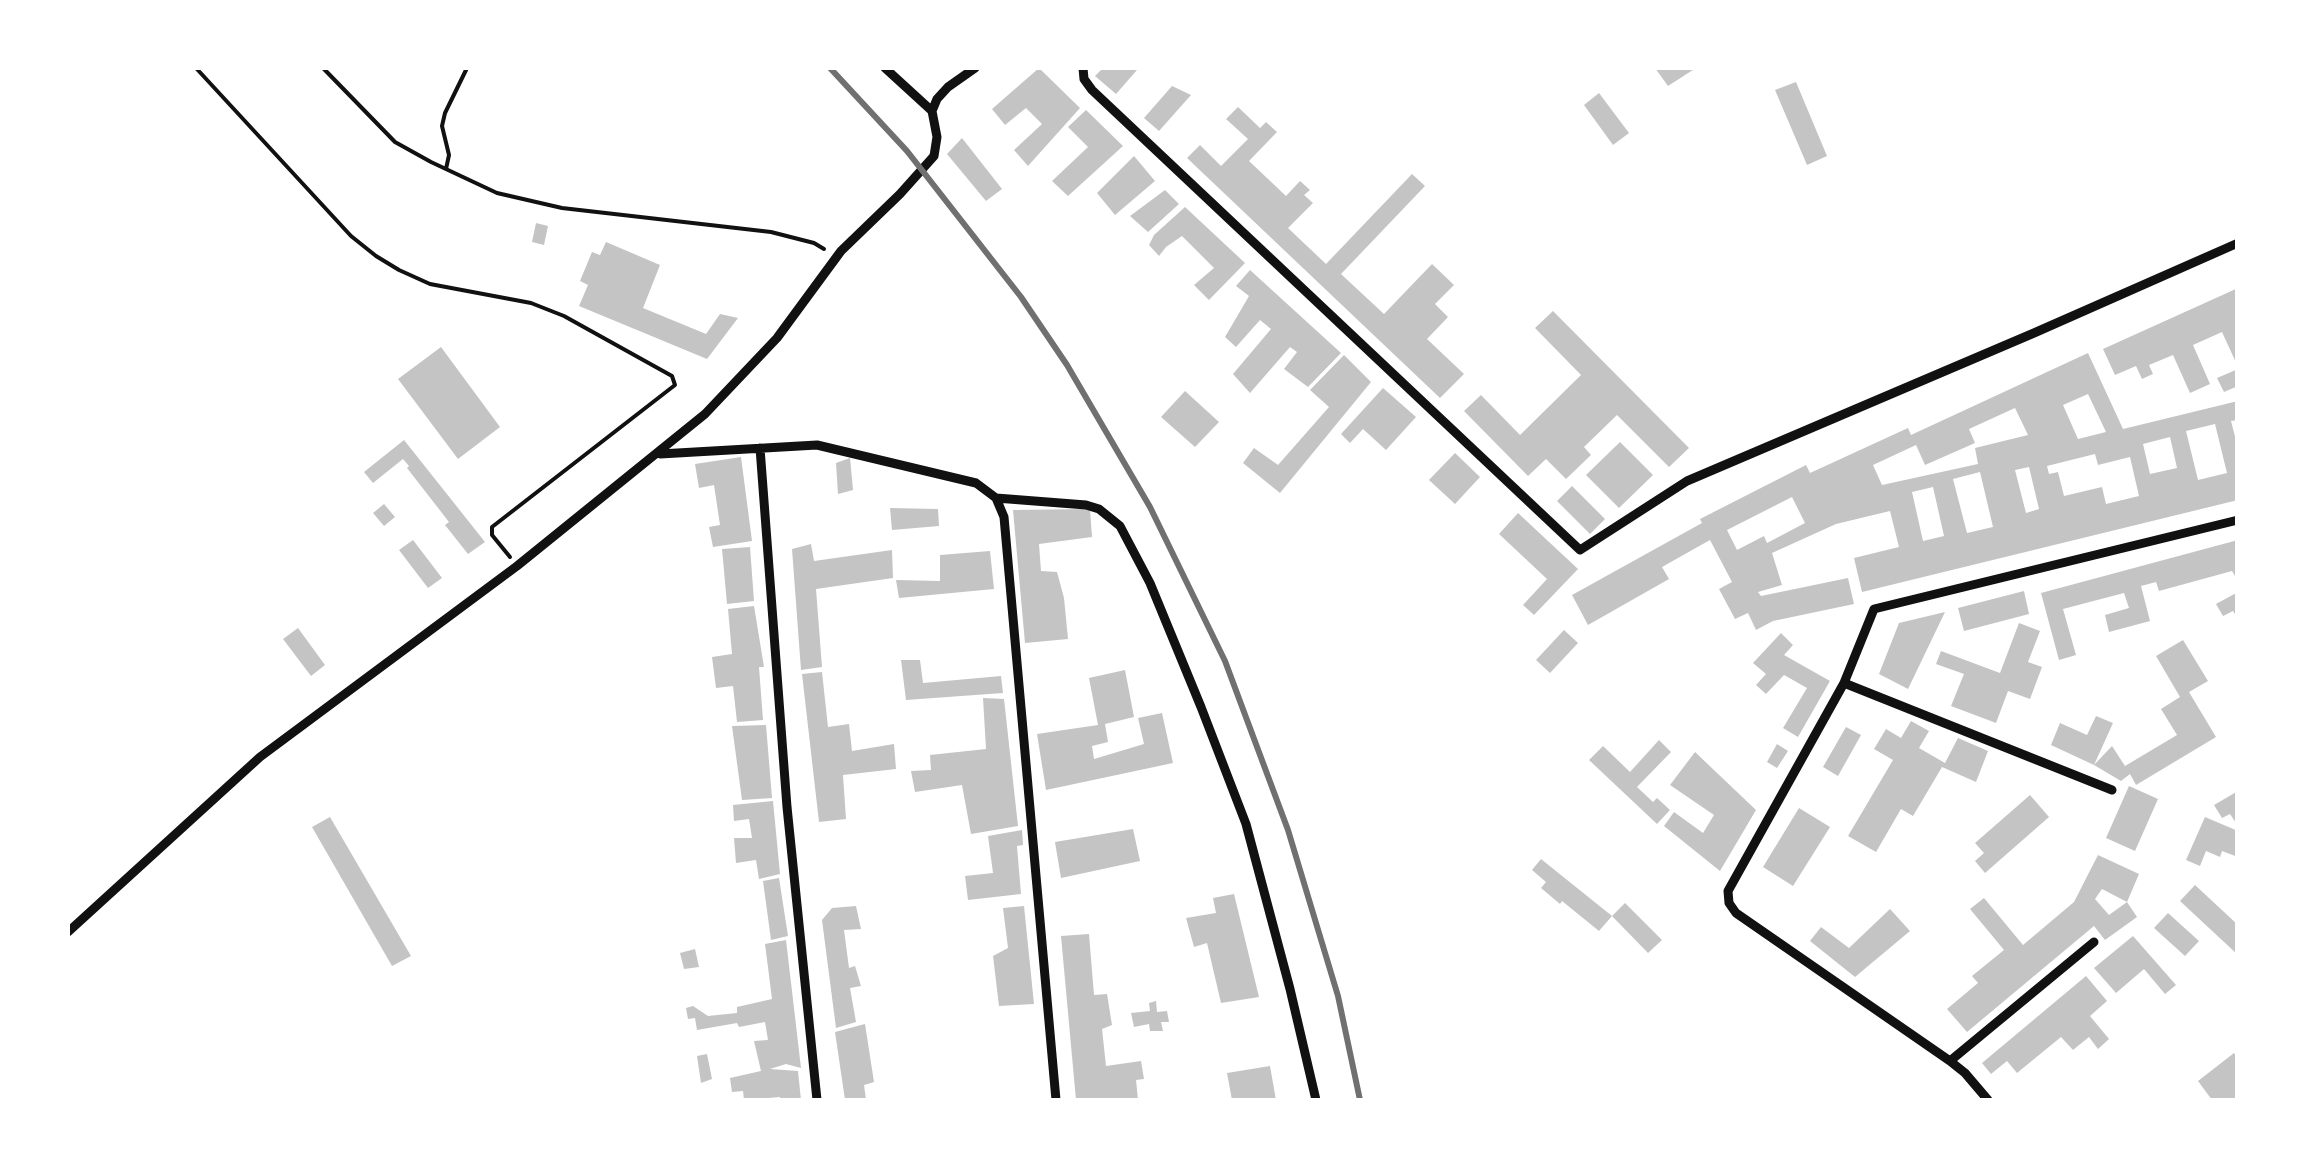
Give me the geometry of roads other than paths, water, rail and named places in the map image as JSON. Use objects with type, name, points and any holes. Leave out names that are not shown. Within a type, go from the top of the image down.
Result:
[{"type":"street","points":[[885,68],[932,111]]},
{"type":"street","points":[[68,932],[260,758],[517,566],[705,414],[777,338],[841,251],[934,156],[937,137],[932,111],[937,99],[975,68]]},
{"type":"street","points":[[1083,68],[1084,79],[1092,90],[1580,550],[1687,481],[2238,243]]},
{"type":"street","points":[[658,454],[817,445],[976,483],[996,498],[1004,518],[1056,1100]]},
{"type":"street","points":[[760,448],[787,807],[817,1100]]},
{"type":"street","points":[[996,498],[1086,505],[1099,509],[1120,526],[1150,583],[1246,824],[1316,1100]]},
{"type":"street","points":[[1988,1100],[1950,1061],[1736,913],[1729,904],[1728,891],[1844,683],[1874,609],[2238,520]]},
{"type":"street","points":[[1844,683],[2112,790]]},
{"type":"street","points":[[1950,1061],[2094,942]]},
{"type":"railway","points":[[830,68],[907,151],[1021,297],[1067,365],[1150,507],[1225,661],[1288,830],[1338,996],[1360,1100]]}]
